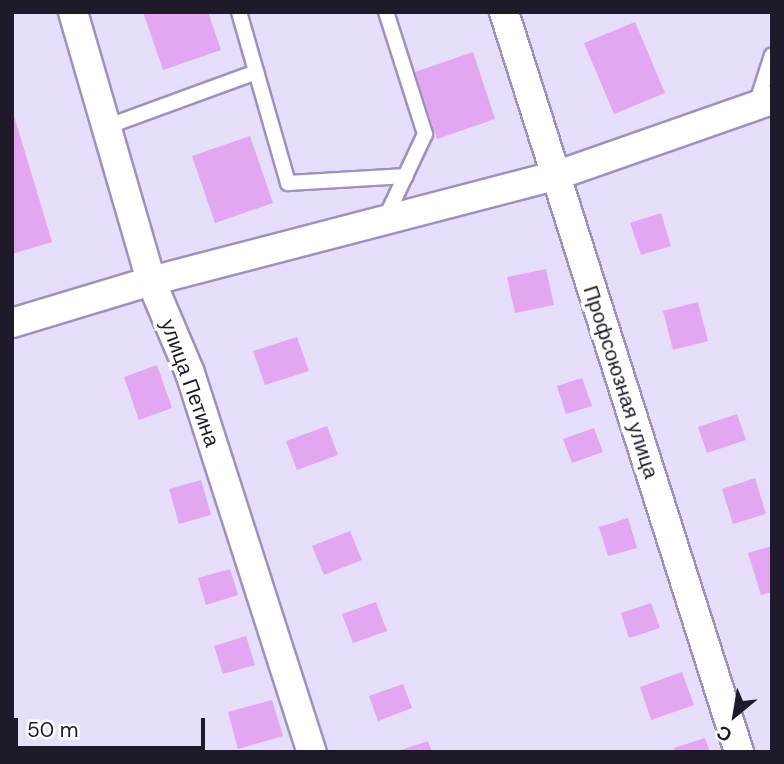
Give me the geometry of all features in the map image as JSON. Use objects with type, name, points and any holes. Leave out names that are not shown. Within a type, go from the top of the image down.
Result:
[{"type":"street","name":"улица Петина","points":[[73,12],[151,281],[190,373],[312,752]]},
{"type":"street","name":"Профсоюзная улица","points":[[504,12],[739,752]]},
{"type":"street","points":[[12,323],[151,281],[555,176],[764,102]]},
{"type":"lane","points":[[239,12],[288,183],[406,176]]},
{"type":"lane","points":[[385,220],[425,134],[386,12]]},
{"type":"lane","points":[[764,102],[772,55]]},
{"type":"lane","points":[[106,127],[256,72]]},
{"type":"building","points":[[143,12],[208,12],[221,50],[163,70]]},
{"type":"building","points":[[635,22],[665,93],[614,114],[584,43]]},
{"type":"building","points":[[473,52],[495,119],[437,139],[415,72]]},
{"type":"building","points":[[12,109],[52,242],[12,254]]},
{"type":"building","points":[[250,136],[273,203],[215,223],[192,156]]},
{"type":"building","points":[[661,213],[671,246],[641,255],[630,223]]},
{"type":"building","points":[[546,269],[554,305],[515,313],[507,277]]},
{"type":"building","points":[[698,302],[708,341],[673,350],[663,311]]},
{"type":"building","points":[[297,337],[309,371],[265,385],[253,351]]},
{"type":"building","points":[[157,365],[172,408],[139,420],[124,377]]},
{"type":"building","points":[[582,378],[592,406],[566,414],[557,386]]},
{"type":"building","points":[[737,414],[746,440],[707,453],[698,427]]},
{"type":"building","points":[[327,426],[338,455],[297,470],[286,441]]},
{"type":"building","points":[[594,428],[603,452],[572,463],[563,439]]},
{"type":"building","points":[[755,478],[766,514],[733,524],[722,489]]},
{"type":"building","points":[[201,480],[211,515],[179,524],[169,489]]},
{"type":"building","points":[[628,518],[637,548],[608,556],[599,527]]},
{"type":"building","points":[[350,531],[362,560],[324,575],[312,546]]},
{"type":"building","points":[[772,546],[772,592],[761,595],[748,553]]},
{"type":"building","points":[[230,569],[238,595],[206,605],[198,578]]},
{"type":"building","points":[[376,602],[387,631],[353,643],[342,614]]},
{"type":"building","points":[[651,603],[660,628],[629,638],[621,613]]},
{"type":"building","points":[[246,636],[255,665],[223,674],[214,646]]},
{"type":"building","points":[[682,672],[694,705],[651,720],[640,687]]},
{"type":"building","points":[[403,684],[412,708],[378,721],[369,696]]},
{"type":"building","points":[[272,700],[283,736],[238,749],[228,712]]},
{"type":"building","points":[[705,738],[710,752],[675,752],[674,748]]},
{"type":"building","points":[[428,741],[432,752],[398,752],[398,751]]}]
